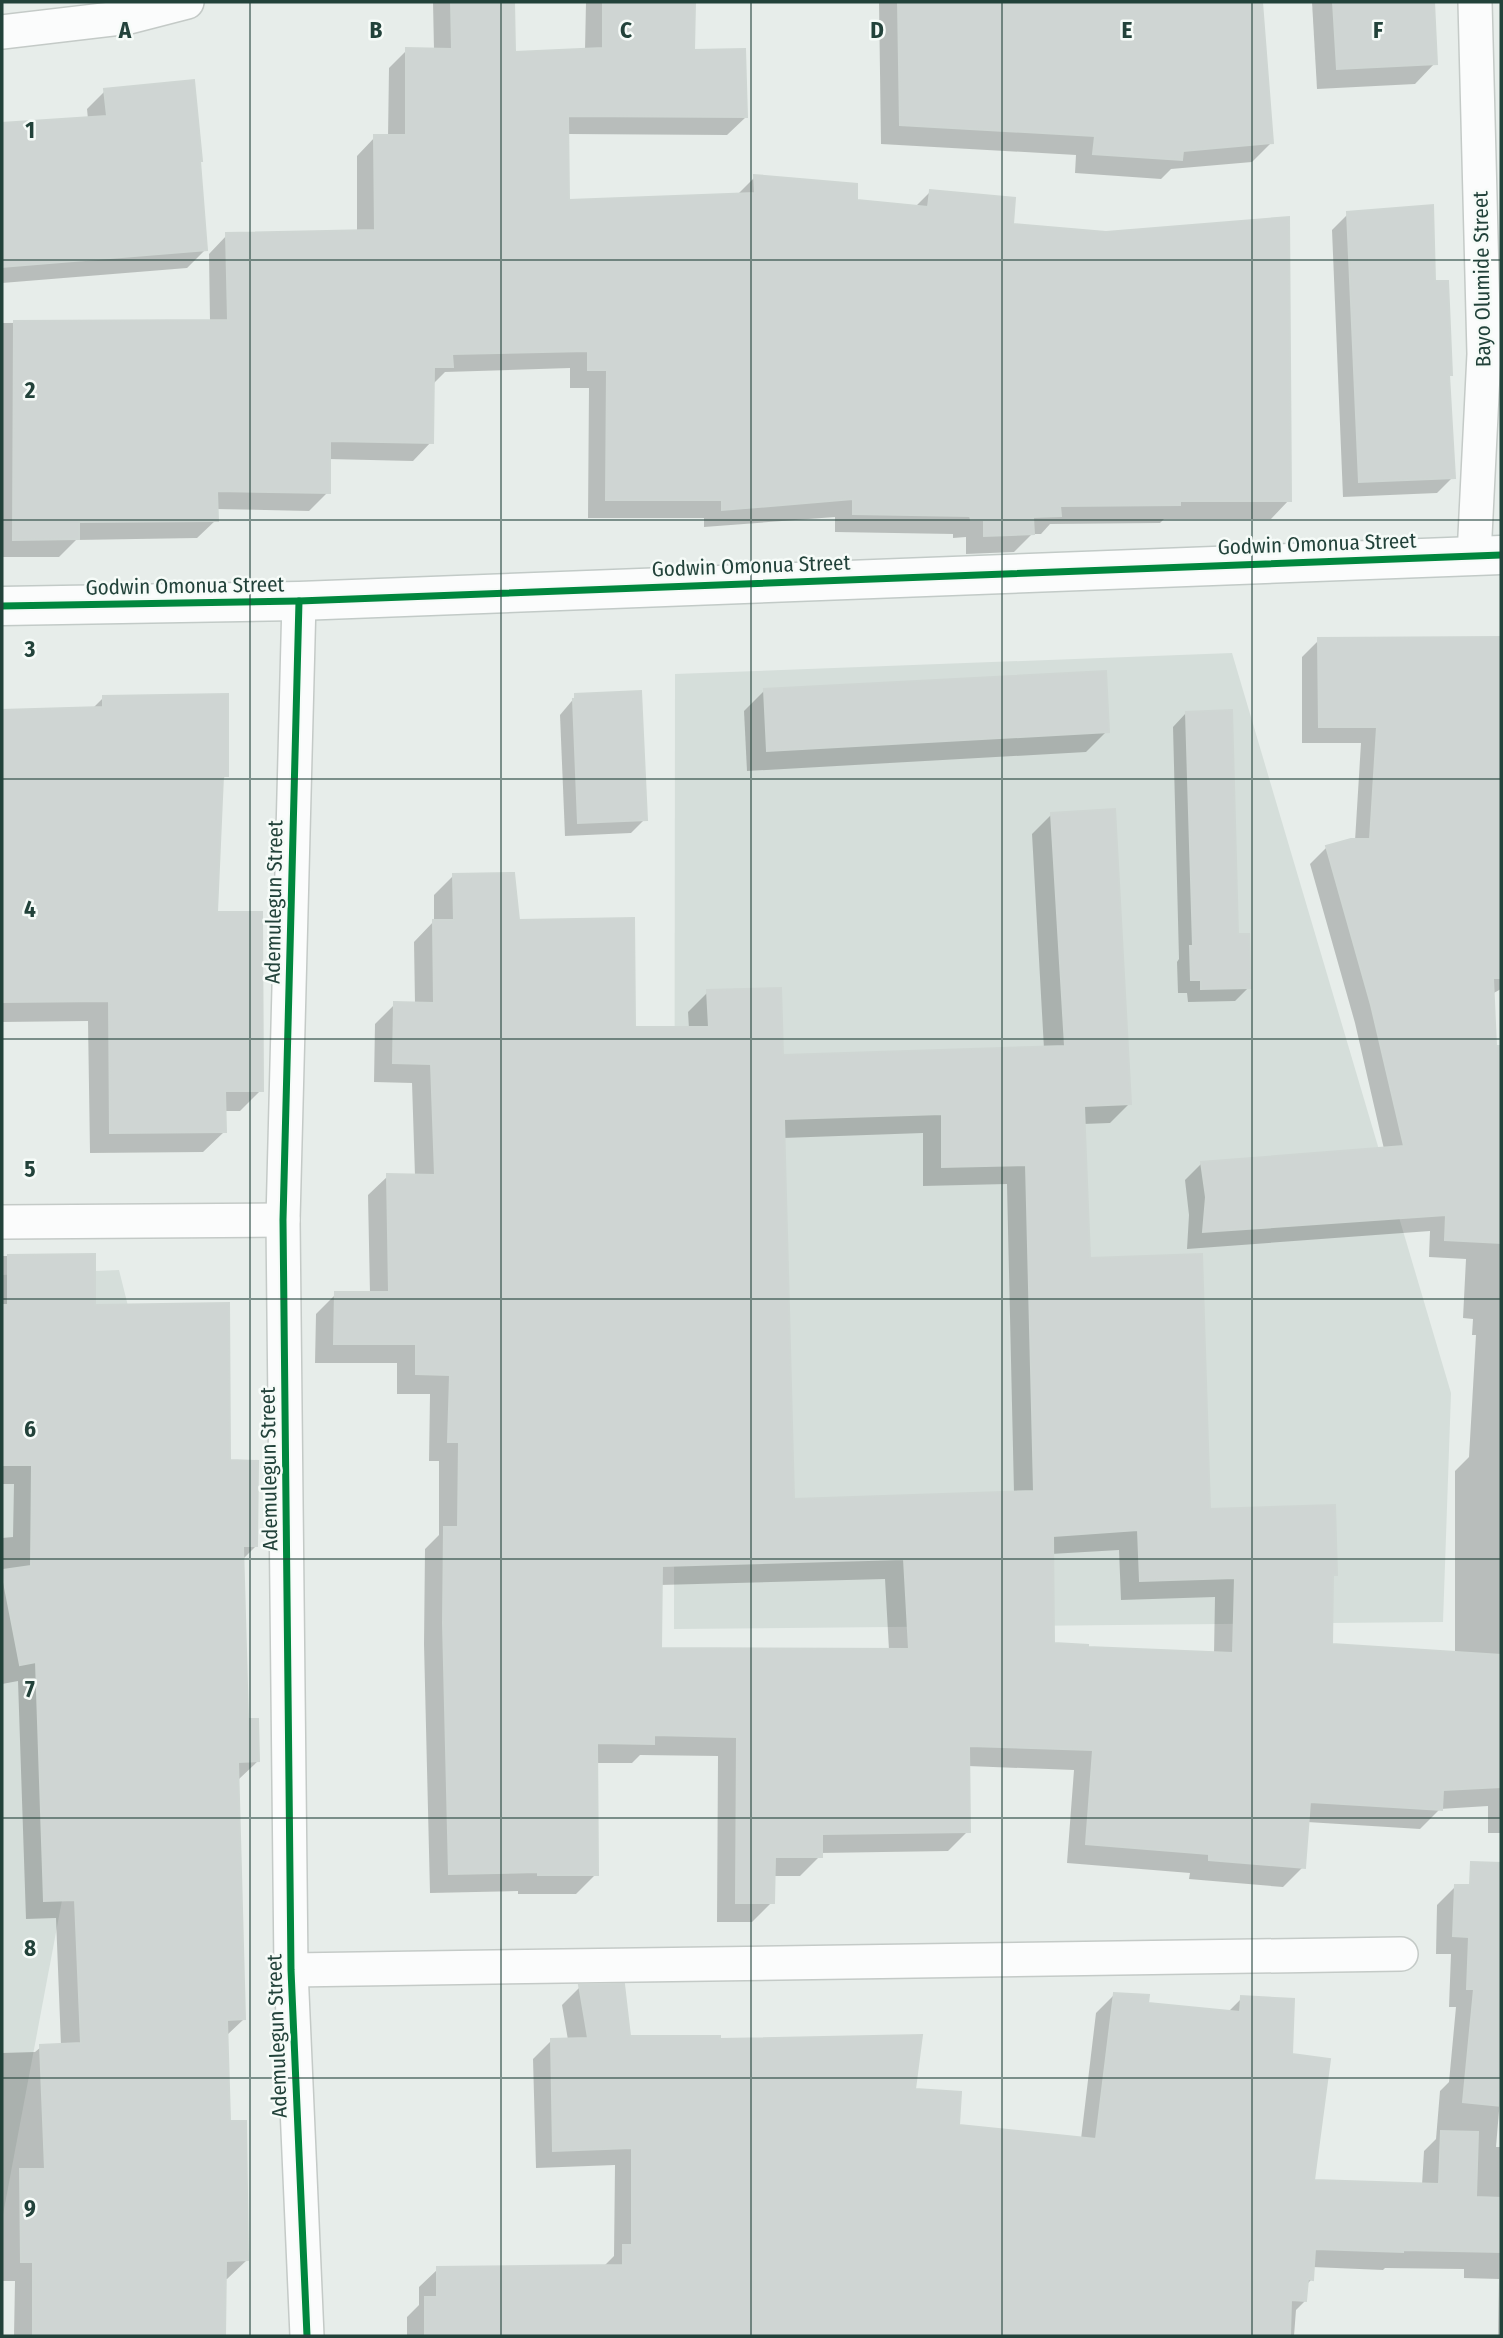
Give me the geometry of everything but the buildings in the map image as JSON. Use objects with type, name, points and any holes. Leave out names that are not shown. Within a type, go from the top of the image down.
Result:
[{"type":"street","points":[[2,32],[129,17],[187,2]]},
{"type":"street","name":"Bayo Olumide Street","points":[[1475,2],[1488,555]]},
{"type":"street","name":"Godwin Omonua Street","points":[[2,606],[299,601],[1488,555]]},
{"type":"street","name":"Ademulegun Street","points":[[299,601],[283,1220],[291,1970],[307,2336]]},
{"type":"street","points":[[2,1222],[283,1220]]},
{"type":"street","points":[[291,1970],[1401,1954]]},
{"type":"shaded area","points":[[1232,653],[1451,1393],[1443,1622],[674,1629],[675,674]]},
{"type":"shaded area","points":[[119,1270],[154,1410],[2,2220],[2,1275]]},
{"type":"cycle path","points":[[2,606],[299,601],[1501,555]]},
{"type":"cycle path","points":[[299,601],[283,1220],[291,1970],[307,2336]]}]
